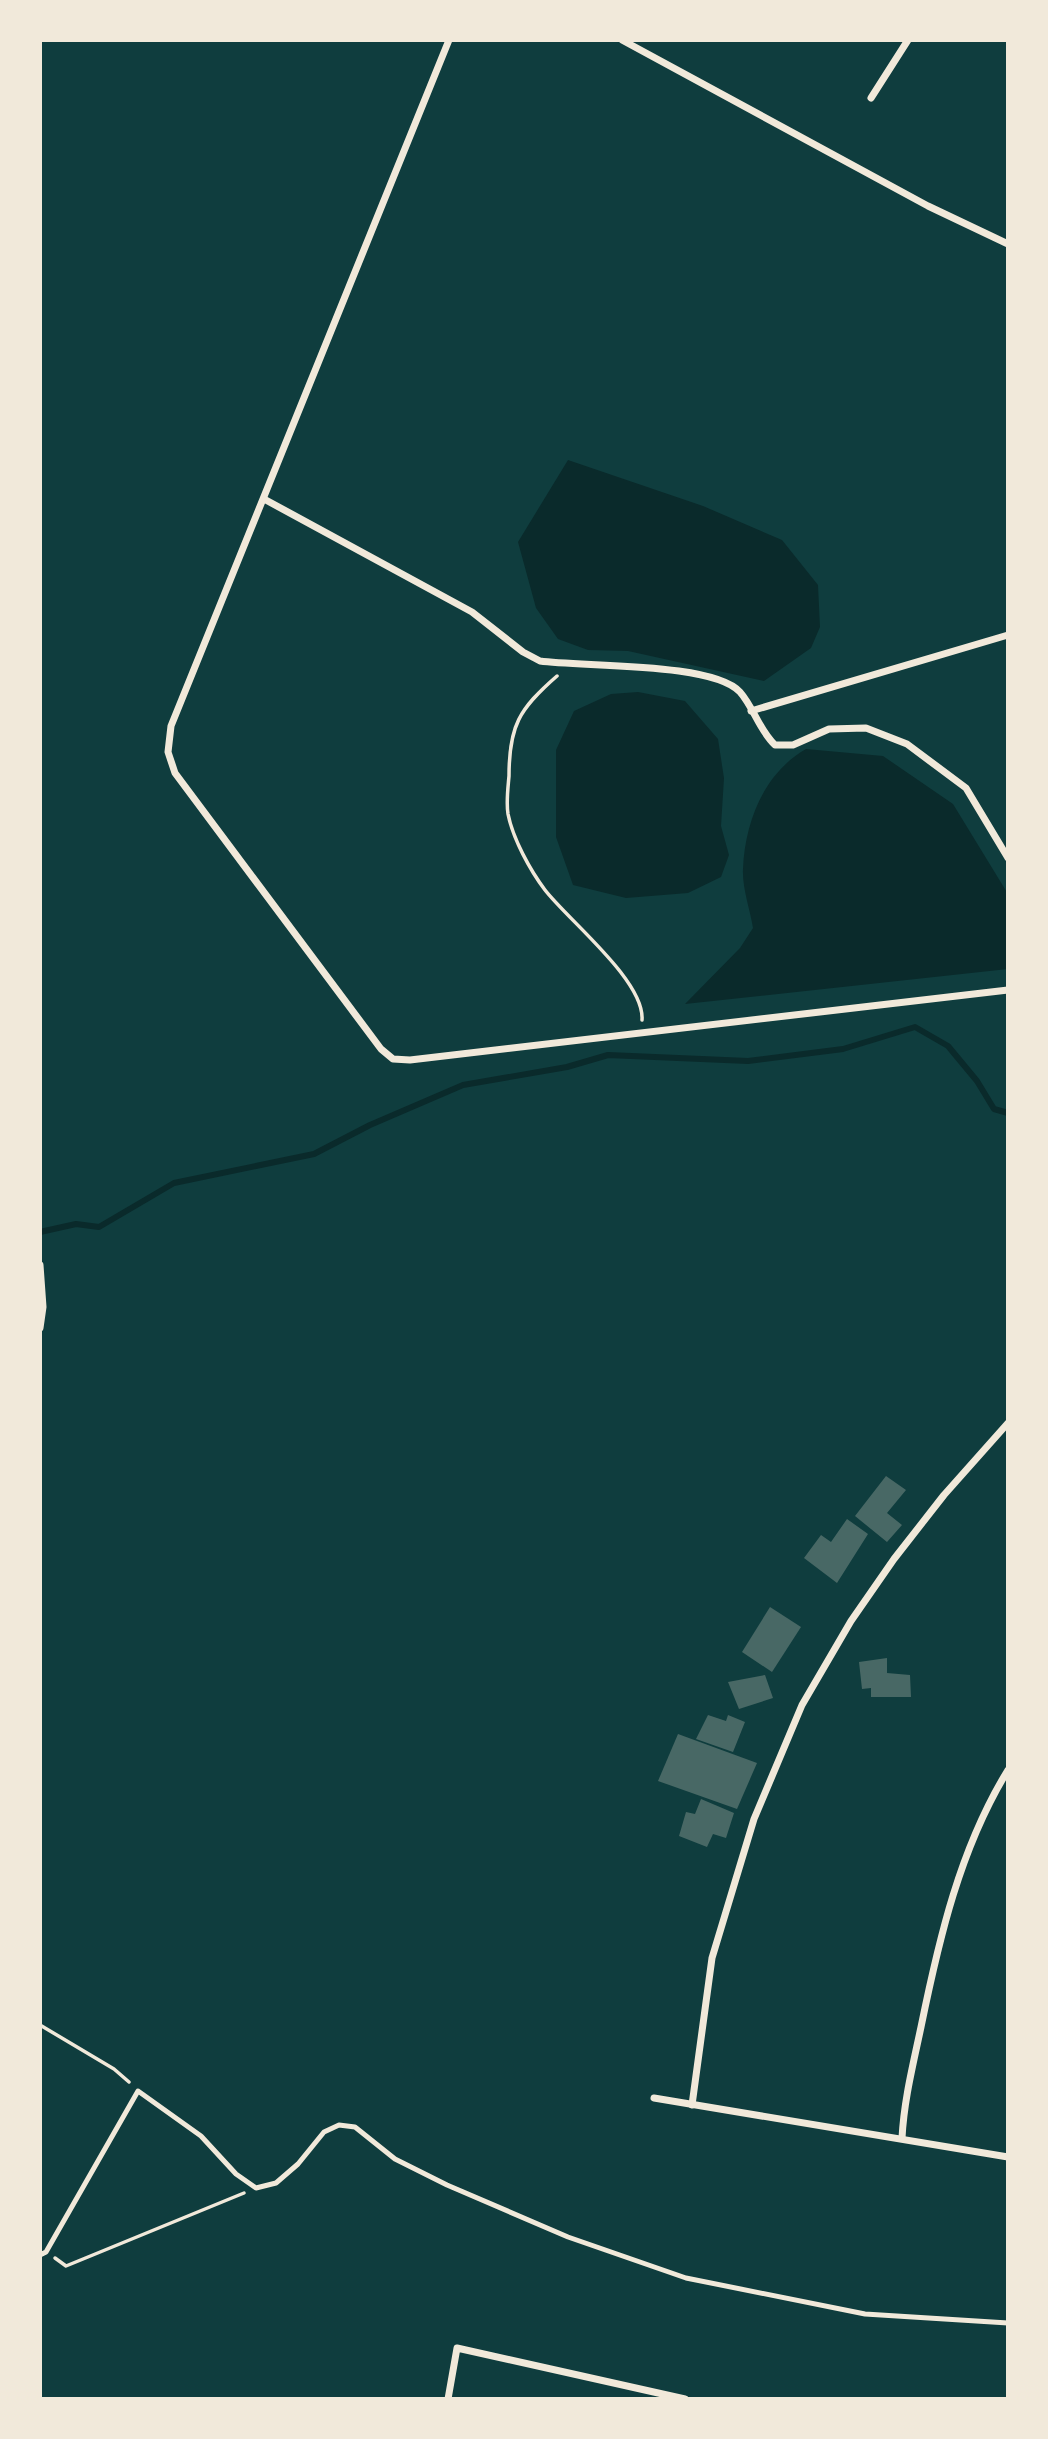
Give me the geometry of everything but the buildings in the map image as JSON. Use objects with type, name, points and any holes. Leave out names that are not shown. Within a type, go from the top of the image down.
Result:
[{"type":"street","points":[[449,40],[172,726],[167,752],[175,773],[381,1049],[393,1059],[410,1060],[1008,990]]},
{"type":"street","points":[[622,40],[928,206],[1008,244]]},
{"type":"street","points":[[870,98],[908,40]]},
{"type":"street","points":[[264,499],[472,612],[523,652],[540,660],[569,665],[699,672],[739,690],[764,735],[775,746],[793,745],[829,729],[866,728],[907,744],[966,788],[1008,858]]},
{"type":"street","points":[[751,711],[1008,635]]},
{"type":"street","points":[[40,1265],[43,1307],[40,1328]]},
{"type":"street","points":[[692,2105],[712,1958],[754,1819],[802,1705],[851,1621],[894,1559],[1008,1423]]},
{"type":"street","points":[[902,2138],[904,2101],[936,1954],[961,1870],[1008,1770]]},
{"type":"street","points":[[654,2098],[1008,2157]]},
{"type":"street","points":[[448,2399],[457,2348],[652,2395],[685,2399]]},
{"type":"lane","points":[[43,2253],[138,2091],[201,2136],[236,2174],[256,2188],[276,2183],[298,2164],[324,2132],[338,2125],[355,2127],[395,2159],[447,2185],[568,2237],[686,2278],[865,2314],[1008,2323]]},
{"type":"path","points":[[569,665],[537,693],[514,725],[509,744],[508,813],[524,855],[545,890],[604,951],[636,997],[642,1013]]},
{"type":"path","points":[[40,2025],[114,2069],[138,2091]]},
{"type":"path","points":[[43,2253],[66,2266],[256,2188]]},
{"type":"water","points":[[568,460],[703,506],[782,540],[818,585],[820,627],[811,648],[764,681],[628,651],[588,650],[558,639],[536,608],[518,542]]},
{"type":"water","points":[[638,692],[685,701],[718,739],[724,778],[721,826],[729,855],[721,877],[688,893],[626,898],[573,885],[556,837],[556,750],[574,711],[611,694]]},
{"type":"water","points":[[806,749],[883,756],[953,804],[1008,894],[1008,969],[685,1004],[740,948],[753,928],[743,869],[753,817],[768,785],[791,759]]},
{"type":"waterway","points":[[40,1232],[76,1224],[99,1227],[174,1183],[314,1154],[370,1125],[463,1085],[567,1067],[608,1055],[748,1061],[843,1049],[915,1027],[948,1046],[977,1081],[994,1109],[1008,1113]]}]
